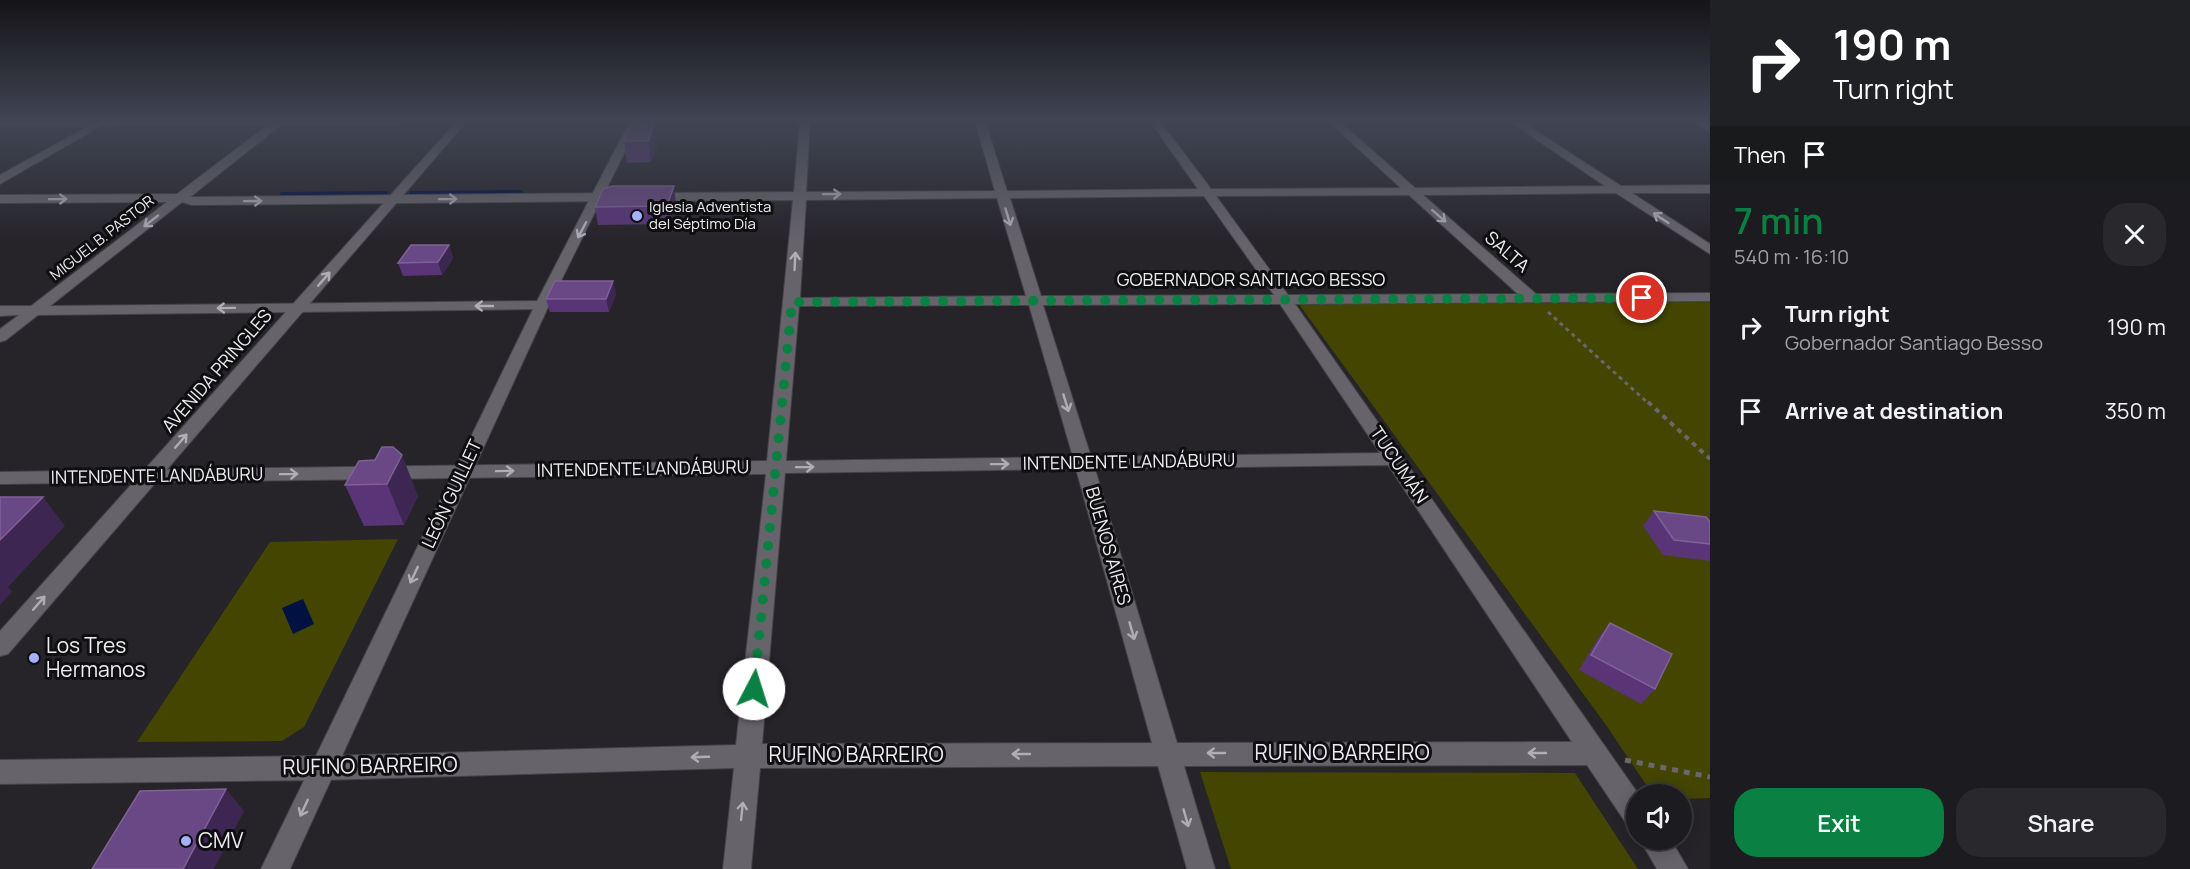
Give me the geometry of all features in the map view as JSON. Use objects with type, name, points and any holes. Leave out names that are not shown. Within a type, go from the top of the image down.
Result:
[{"type":"street","points":[[0,180],[32,162]]},
{"type":"street","name":"MIGUEL B. PASTOR","points":[[0,337],[227,162]]},
{"type":"street","name":"AVENIDA PRINGLES","points":[[0,647],[427,162]]},
{"type":"street","name":"LEÓN GUILLET","points":[[275,869],[542,305],[615,162]]},
{"type":"street","points":[[737,869],[792,302],[801,162]]},
{"type":"street","name":"BUENOS AIRES","points":[[991,162],[1084,463],[1201,869]]},
{"type":"street","name":"TUCUMÁN","points":[[1184,162],[1284,299],[1626,798]]},
{"type":"street","name":"SALTA","points":[[1378,162],[1533,299]]},
{"type":"street","points":[[1575,162],[1710,250]]},
{"type":"street","points":[[0,200],[181,198],[192,201],[393,200],[1000,193],[1710,189]]},
{"type":"street","name":"GOBERNADOR SANTIAGO BESSO","points":[[792,302],[1710,297]]},
{"type":"street","points":[[0,311],[542,305]]},
{"type":"street","name":"INTENDENTE LANDÁBURU","points":[[0,478],[1394,459]]},
{"type":"street","name":"RUFINO BARREIRO","points":[[0,772],[323,768],[747,756],[1595,753]]},
{"type":"street","points":[[1661,850],[1674,869]]},
{"type":"path","name":"SALTA","points":[[1533,299],[1710,459]]},
{"type":"path","points":[[1595,753],[1710,777]]},
{"type":"shaded area","points":[[1710,298],[1710,798],[1692,799],[1692,784],[1646,784],[1606,725],[1298,303]]},
{"type":"shaded area","points":[[398,539],[304,727],[282,741],[137,742],[270,542]]},
{"type":"shaded area","points":[[303,599],[314,624],[293,634],[282,608]]},
{"type":"shaded area","points":[[1200,772],[1575,773],[1638,869],[1231,869]]},
{"type":"building","points":[[612,186],[674,186],[667,206],[595,207],[603,189]]},
{"type":"building","points":[[411,245],[449,245],[438,262],[398,263]]},
{"type":"building","points":[[555,281],[613,281],[606,299],[546,299]]},
{"type":"building","points":[[382,447],[393,447],[402,455],[387,484],[345,485],[359,461],[375,460]]},
{"type":"building","points":[[0,497],[43,497],[0,540]]},
{"type":"building","points":[[1654,511],[1706,517],[1710,522],[1710,544],[1674,540]]},
{"type":"building","points":[[1610,623],[1672,654],[1655,689],[1591,655]]},
{"type":"building","points":[[226,789],[183,869],[92,869],[140,791]]},
{"type":"waterway","points":[[411,193],[521,192]]},
{"type":"waterway","points":[[282,194],[386,193]]},
{"type":"place","name":"Iglesia Adventista del Séptimo Día","points":[[637,216]]},
{"type":"place","name":"Los Tres Hermanos","points":[[34,658]]},
{"type":"place","name":"CMV","points":[[186,841]]},
{"type":"route","points":[[754,689],[792,302],[1642,298]]}]
